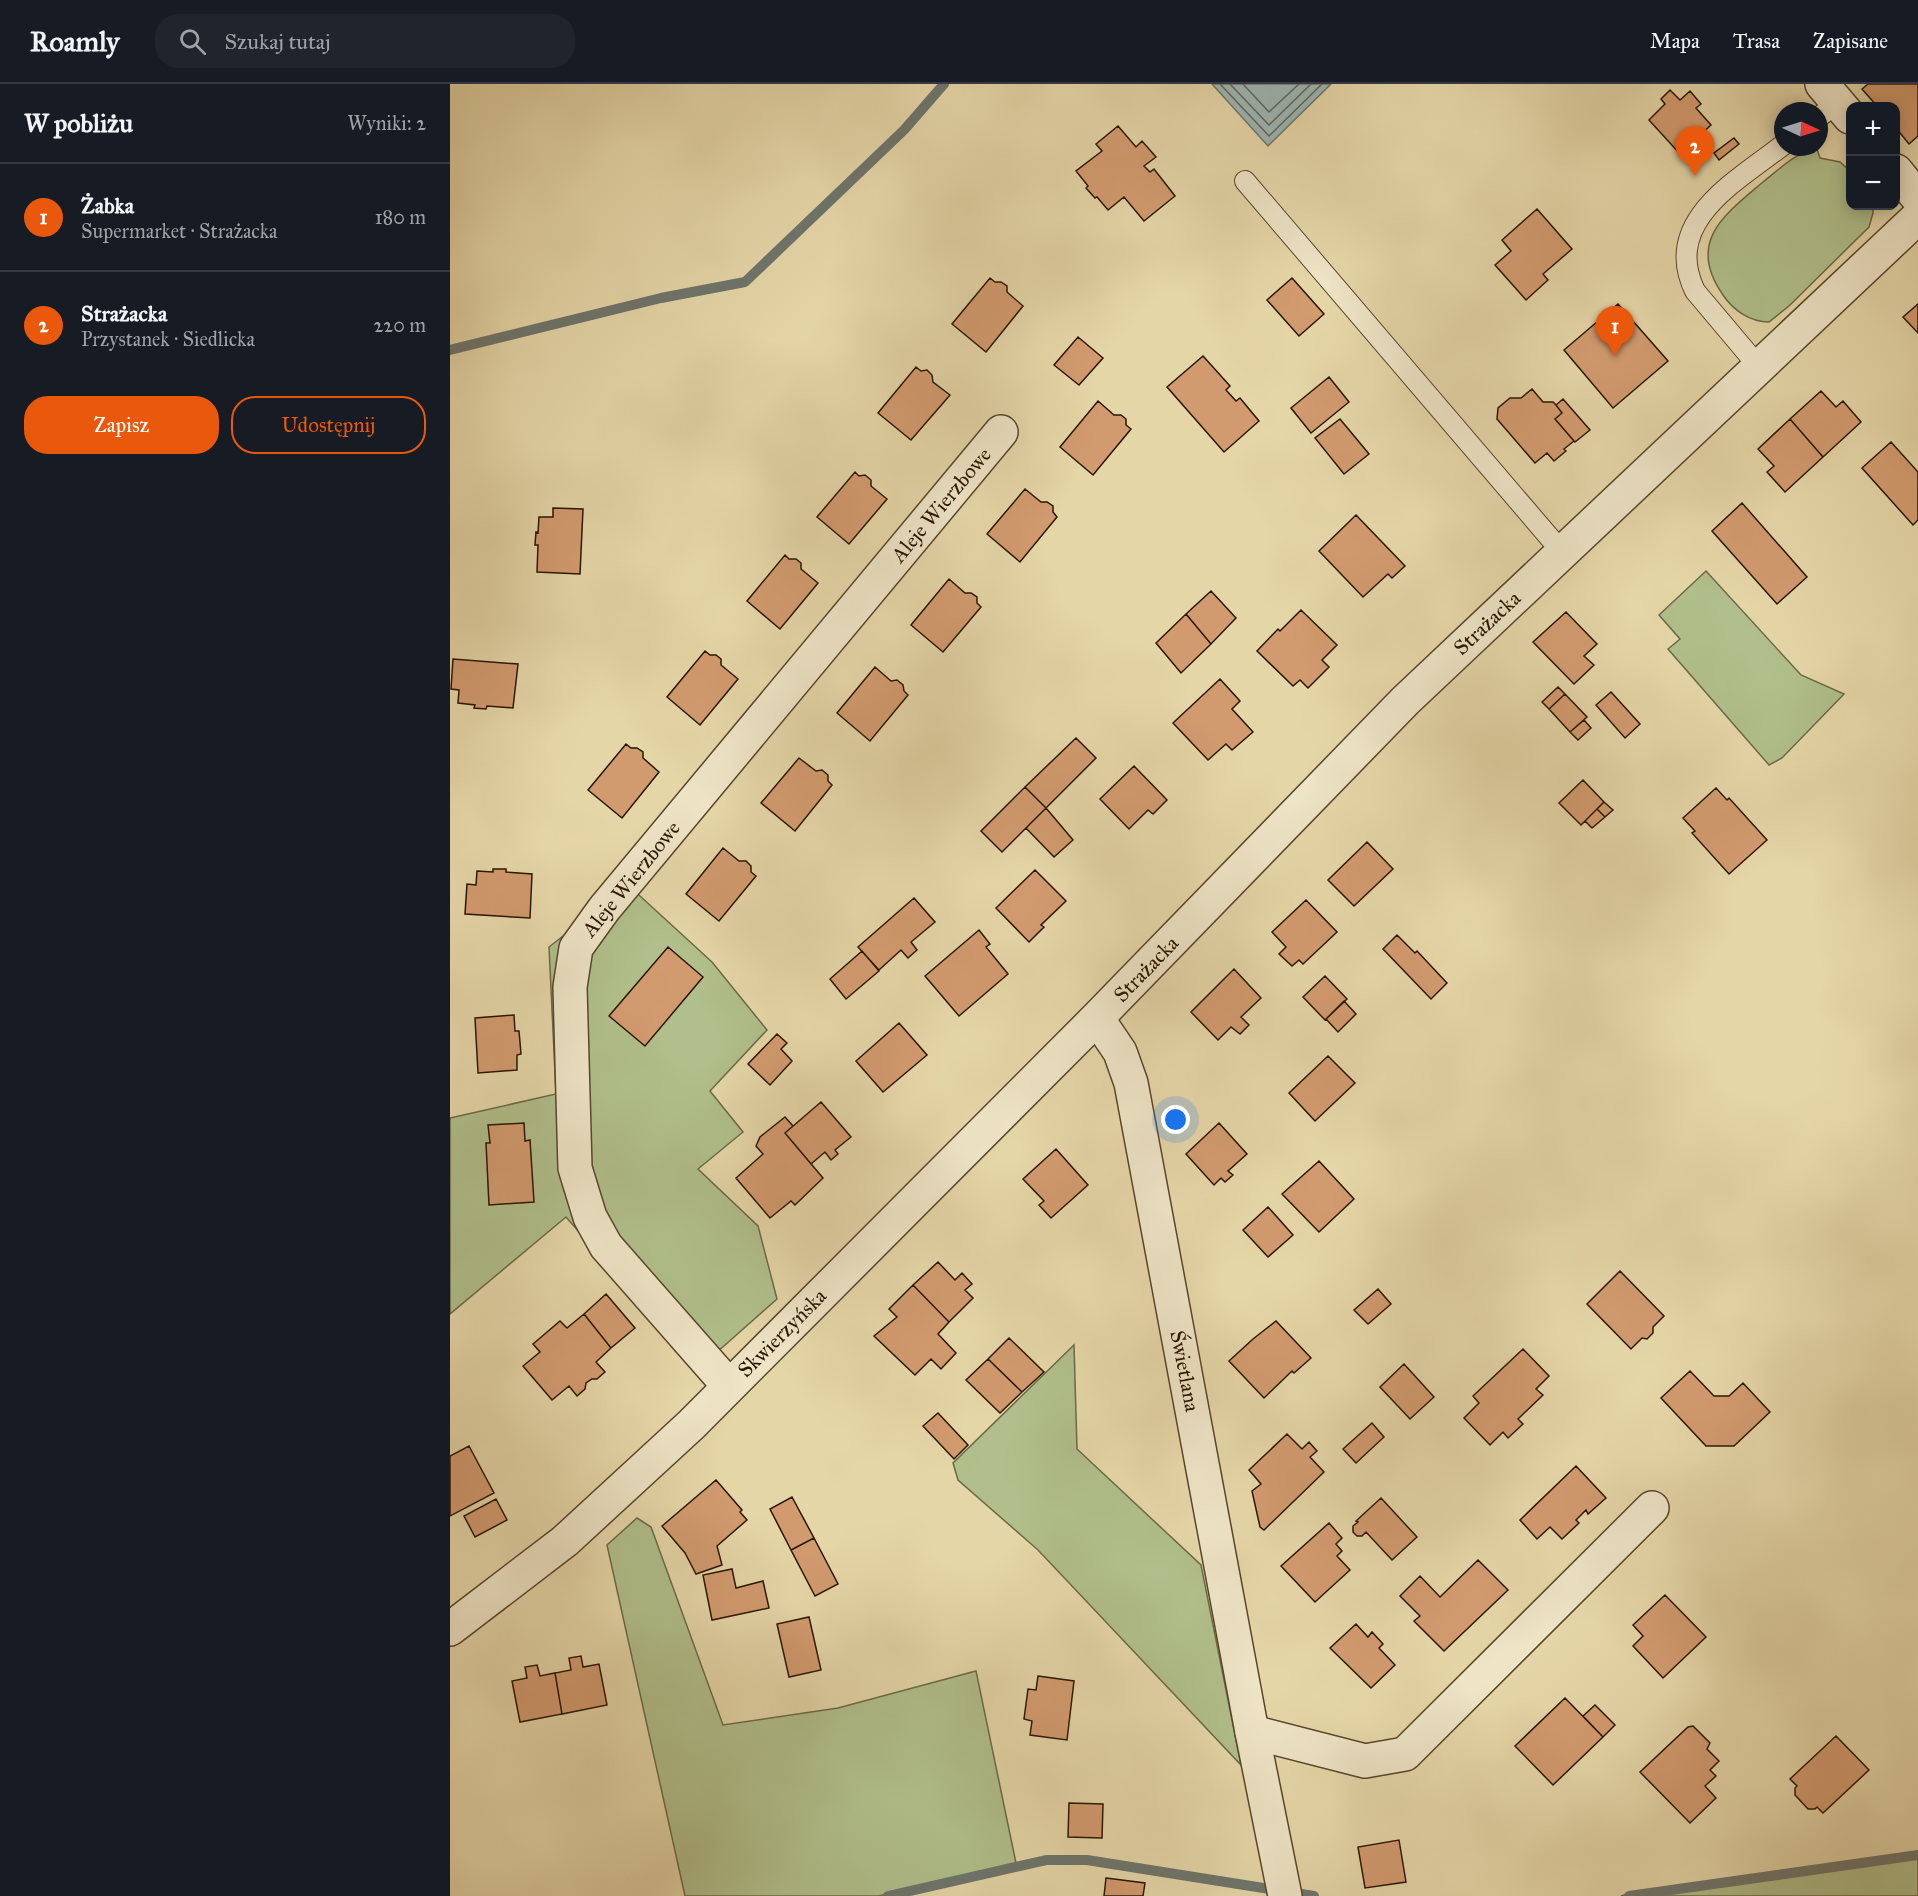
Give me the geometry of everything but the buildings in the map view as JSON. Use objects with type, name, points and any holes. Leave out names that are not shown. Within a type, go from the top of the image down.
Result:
[{"type":"street","points":[[1900,176],[1918,198]]},
{"type":"street","name":"Strażacka","points":[[1097,1018],[1405,700],[1918,218]]},
{"type":"street","name":"Aleje Wierzbowe","points":[[729,1386],[606,1246],[590,1217],[575,1168],[570,987],[576,948],[618,892],[1001,432]]},
{"type":"street","name":"Skwierzyńska","points":[[450,1629],[565,1541],[691,1425],[1097,1018]]},
{"type":"street","name":"Świetlana","points":[[1097,1018],[1120,1052],[1131,1083],[1252,1732],[1283,1886]]},
{"type":"street","points":[[1252,1732],[1365,1761],[1405,1754],[1652,1508]]},
{"type":"lane","points":[[1759,367],[1695,291],[1689,279],[1686,249],[1694,226],[1708,206],[1774,152]]},
{"type":"lane","points":[[1245,181],[1562,552]]},
{"type":"green space","points":[[1819,156],[1840,162],[1846,167],[1846,210],[1873,210],[1873,213],[1869,227],[1789,306],[1769,322],[1755,320],[1737,310],[1723,295],[1712,276],[1708,260],[1709,245],[1714,231],[1723,218],[1795,157]]},
{"type":"green space","points":[[1706,571],[1801,675],[1844,694],[1782,758],[1769,765],[1668,649],[1680,639],[1659,615]]},
{"type":"green space","points":[[628,885],[712,962],[767,1030],[710,1091],[743,1132],[698,1169],[758,1226],[777,1299],[698,1369],[566,1217],[450,1314],[450,1118],[556,1094],[549,947]]},
{"type":"green space","points":[[1074,1345],[1077,1449],[1201,1565],[1241,1765],[1038,1550],[958,1480],[953,1463]]},
{"type":"green space","points":[[637,1518],[651,1527],[723,1725],[838,1708],[976,1671],[1016,1863],[879,1896],[685,1896],[607,1545]]},
{"type":"green space","points":[[1918,1854],[1918,1896],[1621,1896],[1635,1892]]},
{"type":"water","points":[[1212,84],[1331,84],[1268,146]]},
{"type":"waterway","points":[[450,350],[661,298],[745,282],[904,130],[944,84]]},
{"type":"waterway","points":[[1629,1896],[1918,1855]]},
{"type":"waterway","points":[[888,1896],[1046,1860],[1087,1860],[1314,1896]]},
{"type":"place","name":"Strażacka","points":[[1695,176]]},
{"type":"place","name":"Żabka","points":[[1615,356]]}]
